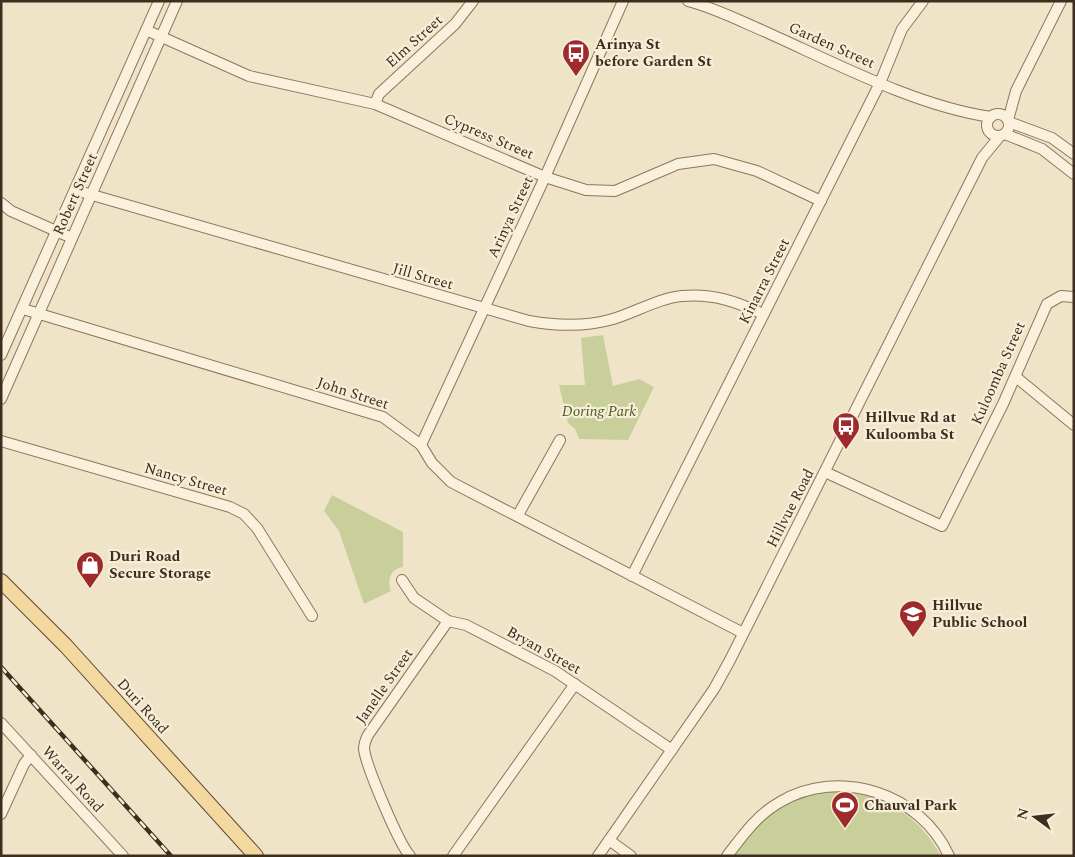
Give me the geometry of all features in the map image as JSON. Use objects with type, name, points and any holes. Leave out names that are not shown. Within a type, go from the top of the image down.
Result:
[{"type":"main road","name":"Duri Road","points":[[1,581],[66,646],[256,856]]},
{"type":"street","name":"Robert Street","points":[[2,353],[159,1]]},
{"type":"street","name":"Robert Street","points":[[1,399],[177,1]]},
{"type":"street","name":"Elm Street","points":[[375,104],[379,94],[455,24],[473,1]]},
{"type":"street","name":"Arinya Street","points":[[421,445],[483,308],[546,176],[623,1]]},
{"type":"street","name":"Garden Street","points":[[688,1],[722,12],[880,83],[965,113],[988,129]]},
{"type":"street","name":"Kinarra Street","points":[[632,576],[880,83],[902,29],[924,1]]},
{"type":"street","points":[[1002,135],[1009,121],[1016,91],[1061,1]]},
{"type":"street","name":"Cypress Street","points":[[146,30],[249,76],[375,104],[546,176],[586,190],[615,191],[678,164],[694,160],[714,159],[735,163],[757,171],[821,201]]},
{"type":"street","points":[[1016,91],[994,115],[988,129],[995,135],[1016,136],[1042,149],[1074,174]]},
{"type":"street","name":"Garden Street","points":[[965,113],[994,115]]},
{"type":"street","points":[[994,115],[1001,114],[1009,121],[1052,138],[1074,154]]},
{"type":"street","name":"Hillvue Road","points":[[982,158],[988,129]]},
{"type":"street","name":"Hillvue Road","points":[[598,856],[714,689],[982,158],[1002,135]]},
{"type":"street","name":"Jill Street","points":[[75,190],[483,308],[542,323],[584,324],[612,319],[681,296],[700,295],[736,301],[764,314]]},
{"type":"street","points":[[1,203],[11,211],[72,238]]},
{"type":"street","name":"Kuloomba Street","points":[[825,472],[942,526],[1016,377],[1047,304],[1060,296],[1074,298]]},
{"type":"street","name":"John Street","points":[[23,309],[371,413],[393,422],[421,445],[432,463],[451,482],[743,633]]},
{"type":"street","points":[[2,353],[20,358]]},
{"type":"street","points":[[1016,377],[1074,425]]},
{"type":"street","points":[[518,515],[560,440]]},
{"type":"street","name":"Nancy Street","points":[[1,441],[223,505],[244,514],[257,528],[312,616]]},
{"type":"street","name":"Bryan Street","points":[[402,580],[414,598],[448,620],[466,625],[575,684],[672,750]]},
{"type":"street","name":"Janelle Street","points":[[410,856],[397,836],[368,762],[364,744],[368,735],[448,620]]},
{"type":"street","points":[[453,856],[575,684]]},
{"type":"street","name":"Warral Road","points":[[1,723],[123,856]]},
{"type":"street","points":[[1,814],[24,764],[31,755]]},
{"type":"street","points":[[727,856],[760,816],[780,802],[799,793],[835,786],[870,790],[906,805],[936,833],[949,856]]},
{"type":"street","points":[[609,840],[631,856]]},
{"type":"green space","name":"Doring Park","points":[[603,335],[613,386],[639,379],[654,387],[628,440],[579,439],[575,429],[568,423],[559,385],[585,385],[581,338]]},
{"type":"green space","points":[[332,495],[403,532],[403,567],[392,573],[389,583],[391,591],[364,604],[339,531],[324,511]]},
{"type":"green space","name":"Chauval Park","points":[[851,791],[879,800],[904,813],[924,832],[941,856],[728,856],[767,814],[786,802],[809,793]]},
{"type":"railway","points":[[1,667],[171,856]]},
{"type":"place","name":"Arinya St before Garden St","points":[[576,77]]},
{"type":"place","name":"Hillvue Rd at Kuloomba St","points":[[846,450]]},
{"type":"place","name":"Duri Road Secure Storage","points":[[90,589]]},
{"type":"place","name":"Hillvue Public School","points":[[913,638]]},
{"type":"place","name":"Chauval Park","points":[[845,829]]}]
